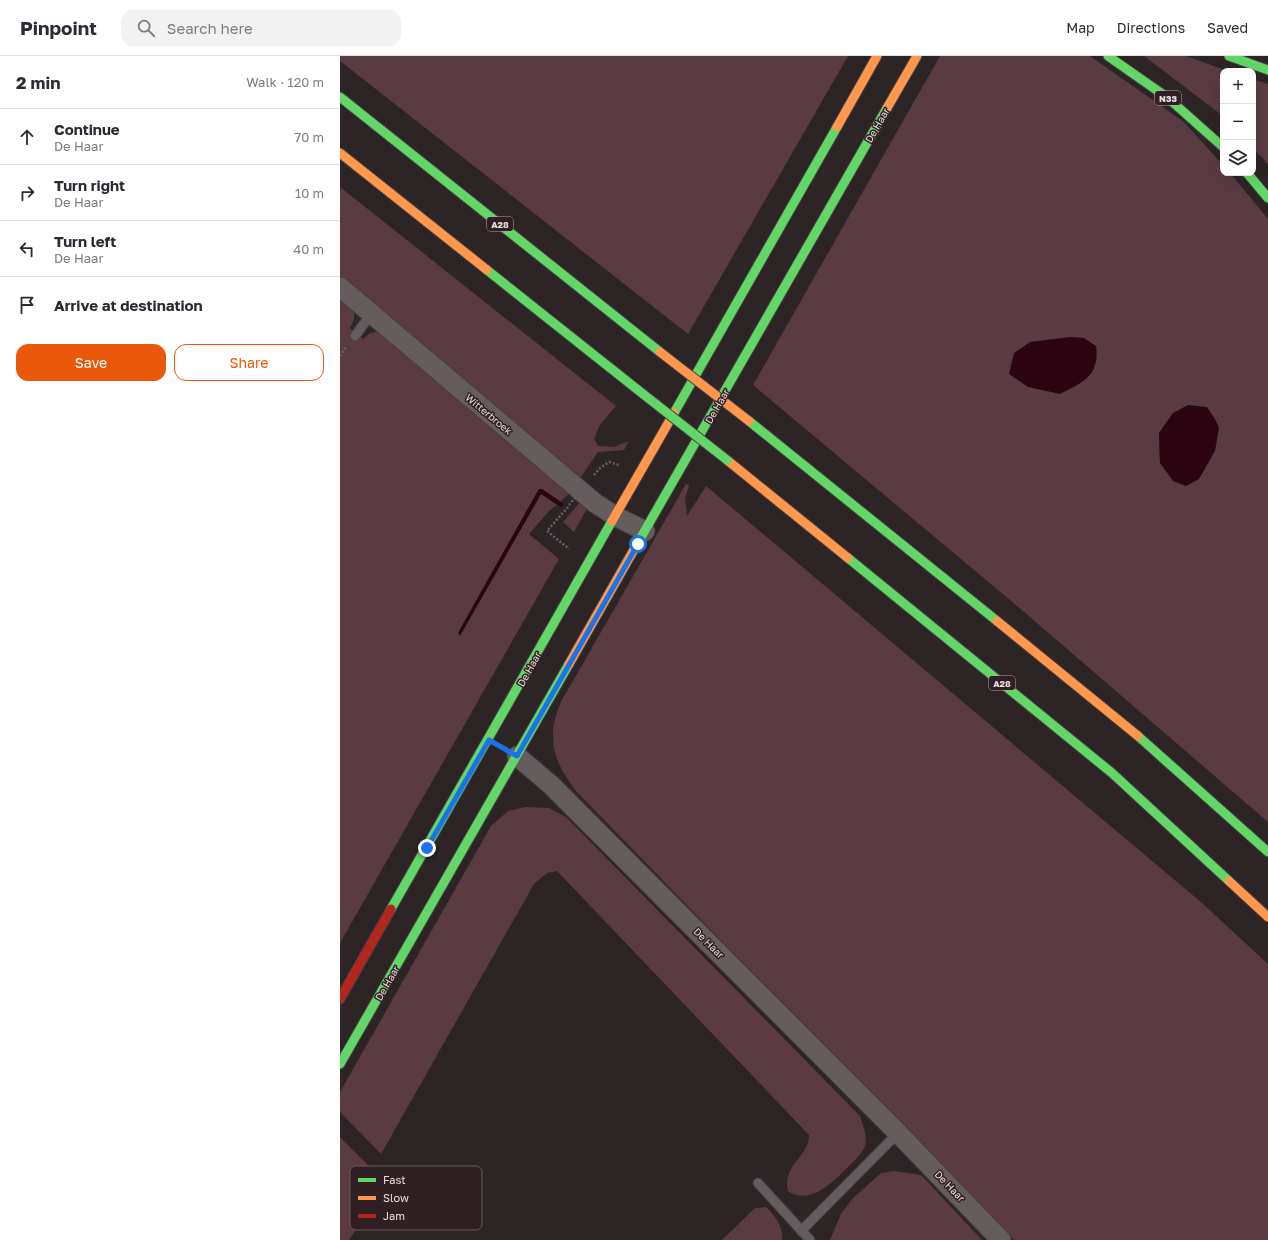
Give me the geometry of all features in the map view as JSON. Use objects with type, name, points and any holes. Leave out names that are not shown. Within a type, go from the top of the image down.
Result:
[{"type":"main road","name":"De Haar","points":[[340,999],[492,741],[615,516],[877,56]]},
{"type":"main road","name":"De Haar","points":[[340,1064],[511,753],[645,531],[917,56]]},
{"type":"main road","name":"N33","points":[[1108,56],[1145,80],[1195,120],[1220,144]]},
{"type":"main road","points":[[1229,56],[1268,70]]},
{"type":"main road","name":"A28","points":[[340,97],[749,421],[1135,733],[1268,852]]},
{"type":"main road","name":"A28","points":[[340,153],[727,460],[1112,773],[1268,917]]},
{"type":"main road","points":[[1250,176],[1268,198]]},
{"type":"street","name":"Witterbroek","points":[[340,287],[595,503],[615,516],[645,531]]},
{"type":"street","name":"De Haar","points":[[511,753],[551,785],[898,1133],[1001,1240]]},
{"type":"lane","points":[[354,336],[371,314]]},
{"type":"lane","points":[[801,1231],[898,1133]]},
{"type":"lane","points":[[758,1183],[810,1240]]},
{"type":"path","points":[[600,468],[609,462],[620,465]]},
{"type":"path","points":[[569,549],[547,531],[586,485]]},
{"type":"shaded area","points":[[340,56],[848,56],[688,334],[340,61]]},
{"type":"shaded area","points":[[940,56],[1090,56],[1184,122],[1220,162],[1220,176],[1232,176],[1268,219],[1268,822],[1023,611],[753,385]],"holes":[[[1173,413],[1160,463],[1159,433]]]},
{"type":"shaded area","points":[[1144,56],[1186,56],[1220,68],[1220,114]]},
{"type":"shaded area","points":[[1256,80],[1268,84],[1268,164],[1256,151]]},
{"type":"shaded area","points":[[340,187],[616,406],[600,425],[594,439],[598,446],[614,447],[629,441],[624,450],[598,452],[579,480],[340,278]]},
{"type":"shaded area","points":[[340,296],[354,307],[354,320],[350,328],[363,339],[370,333],[381,331],[571,492],[560,502],[542,489],[539,489],[458,633],[459,635],[541,494],[557,505],[549,511],[529,534],[559,559],[340,943]]},
{"type":"shaded area","points":[[1070,337],[1084,338],[1096,346],[1097,356],[1092,371],[1088,377],[1076,386],[1060,394],[1028,387],[1009,374],[1014,353],[1030,342]]},
{"type":"shaded area","points":[[1188,405],[1207,407],[1219,428],[1215,451],[1199,479],[1186,486],[1173,481],[1160,463],[1159,433],[1173,413]]},
{"type":"shaded area","points":[[686,484],[689,485],[685,499],[687,516],[706,486],[1202,903],[1268,964],[1268,1240],[1014,1240],[913,1134],[904,1129],[576,791],[562,769],[554,748],[554,725],[557,713],[562,700]]},
{"type":"shaded area","points":[[539,489],[542,489],[564,504],[561,507],[541,494],[460,636],[458,633]]},
{"type":"shaded area","points":[[582,500],[588,507],[574,532],[563,522]]},
{"type":"shaded area","points":[[525,807],[549,808],[566,817],[860,1116],[866,1138],[864,1149],[855,1160],[828,1185],[813,1194],[805,1196],[796,1195],[788,1191],[787,1182],[789,1174],[805,1149],[808,1143],[809,1135],[557,871],[547,873],[534,884],[381,1154],[340,1112],[340,1092],[491,826],[508,811]]},
{"type":"shaded area","points":[[340,1137],[369,1166],[350,1166],[350,1230],[356,1230],[349,1240],[340,1240]]},
{"type":"shaded area","points":[[894,1171],[921,1175],[982,1240],[830,1240],[841,1214],[853,1198],[881,1173]]},
{"type":"shaded area","points":[[766,1207],[773,1214],[780,1226],[782,1240],[722,1240],[755,1208]]},
{"type":"traffic: fast","points":[[1108,56],[1168,98],[1220,144]]},
{"type":"traffic: fast","points":[[1229,56],[1268,70]]},
{"type":"traffic: fast","points":[[340,97],[660,352]]},
{"type":"traffic: fast","points":[[636,546],[887,108]]},
{"type":"traffic: fast","points":[[674,413],[837,127]]},
{"type":"traffic: fast","points":[[1250,176],[1268,198]]},
{"type":"traffic: fast","points":[[487,270],[638,390]]},
{"type":"traffic: fast","points":[[638,390],[727,460]]},
{"type":"traffic: fast","points":[[749,421],[997,621]]},
{"type":"traffic: fast","points":[[391,909],[612,521]]},
{"type":"traffic: fast","points":[[848,558],[1112,773],[1229,881]]},
{"type":"traffic: fast","points":[[340,1064],[569,664]]},
{"type":"traffic: fast","points":[[1138,736],[1268,852]]},
{"type":"traffic: slow","points":[[837,127],[877,56]]},
{"type":"traffic: slow","points":[[887,108],[917,56]]},
{"type":"traffic: slow","points":[[340,153],[487,270]]},
{"type":"traffic: slow","points":[[660,352],[749,421]]},
{"type":"traffic: slow","points":[[612,521],[674,413]]},
{"type":"traffic: slow","points":[[727,460],[848,558]]},
{"type":"traffic: slow","points":[[569,664],[636,546]]},
{"type":"traffic: slow","points":[[997,621],[1138,736]]},
{"type":"traffic: slow","points":[[1229,881],[1268,917]]},
{"type":"traffic: jam","points":[[340,999],[391,909]]},
{"type":"route","points":[[427,848],[489,740],[517,756],[638,544]]}]
